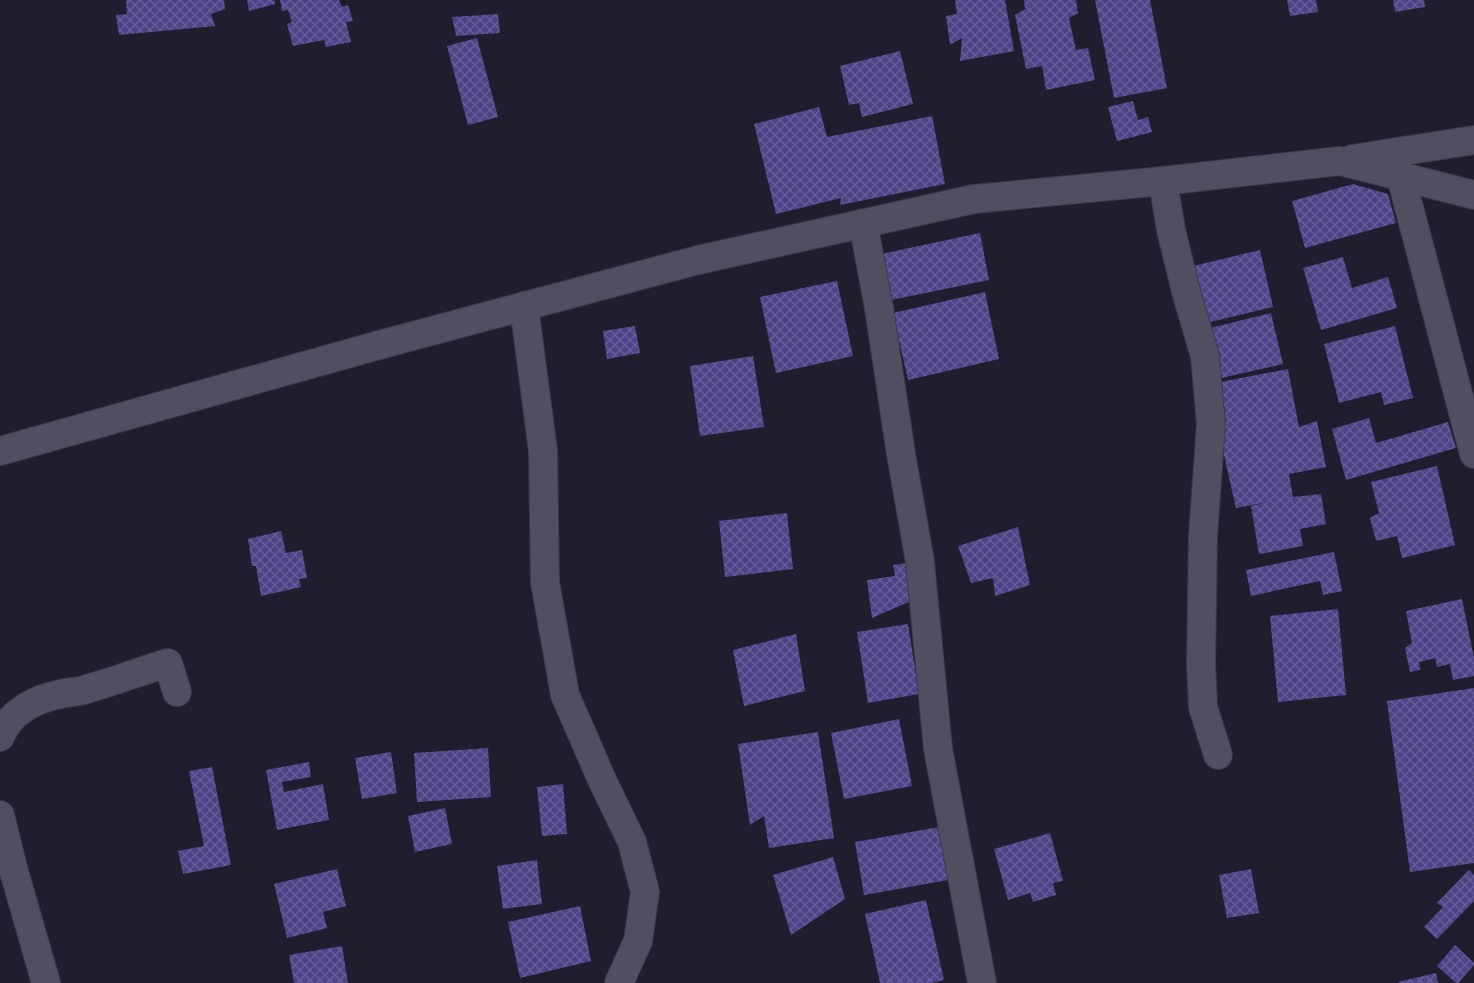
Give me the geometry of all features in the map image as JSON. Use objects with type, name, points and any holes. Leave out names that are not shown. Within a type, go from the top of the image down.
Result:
[{"type":"street","points":[[0,451],[524,306],[698,260],[974,199],[1163,181],[1340,161],[1474,140]]},
{"type":"street","points":[[1340,161],[1474,195]]},
{"type":"street","points":[[1401,176],[1474,454]]},
{"type":"street","points":[[1163,181],[1171,230],[1205,356],[1211,424],[1203,536],[1202,664],[1204,707],[1218,755]]},
{"type":"street","points":[[863,223],[879,308],[901,454],[920,562],[938,749],[982,983]]},
{"type":"street","points":[[524,306],[543,451],[545,582],[565,695],[603,782],[632,842],[645,892],[638,941],[619,983]]},
{"type":"street","points":[[0,737],[12,717],[30,704],[59,694],[85,690],[168,663],[177,692]]},
{"type":"street","points":[[0,815],[46,983]]},
{"type":"building","points":[[126,0],[224,0],[225,9],[211,14],[215,26],[119,35],[116,15],[127,14]]},
{"type":"building","points":[[247,0],[272,0],[275,1],[275,4],[249,11]]},
{"type":"building","points":[[280,0],[339,0],[342,7],[348,5],[353,21],[346,22],[351,42],[326,47],[324,40],[293,46],[287,24],[292,22],[288,10],[282,11]]},
{"type":"building","points":[[955,0],[1005,0],[1014,51],[960,61],[962,38],[950,45],[946,16],[957,14]]},
{"type":"building","points":[[1024,0],[1076,0],[1078,13],[1069,18],[1076,50],[1088,48],[1095,80],[1046,90],[1042,66],[1026,69],[1015,15],[1025,9]]},
{"type":"building","points":[[1095,0],[1150,0],[1167,88],[1114,98]]},
{"type":"building","points":[[1287,0],[1316,0],[1318,12],[1290,16]]},
{"type":"building","points":[[1393,0],[1424,0],[1425,7],[1395,12]]},
{"type":"building","points":[[498,14],[500,33],[456,36],[452,17]]},
{"type":"building","points":[[477,38],[498,117],[468,125],[447,46]]},
{"type":"building","points":[[900,51],[913,104],[862,117],[859,103],[849,105],[840,66]]},
{"type":"building","points":[[1133,101],[1138,120],[1148,117],[1152,132],[1117,141],[1108,107]]},
{"type":"building","points":[[819,107],[827,137],[932,116],[945,184],[840,205],[841,198],[776,214],[754,124]]},
{"type":"building","points":[[1353,184],[1388,194],[1396,223],[1305,248],[1292,201]]},
{"type":"building","points":[[980,233],[989,280],[891,300],[881,254]]},
{"type":"building","points":[[1260,250],[1273,307],[1202,324],[1189,267]]},
{"type":"building","points":[[1343,257],[1352,288],[1388,277],[1397,308],[1321,330],[1303,268]]},
{"type":"building","points":[[837,281],[853,356],[776,373],[760,297]]},
{"type":"building","points":[[985,292],[999,359],[908,380],[893,313]]},
{"type":"building","points":[[1271,313],[1283,364],[1217,379],[1206,329]]},
{"type":"building","points":[[635,326],[640,353],[607,359],[603,331]]},
{"type":"building","points":[[1395,326],[1413,398],[1384,405],[1381,392],[1339,403],[1324,344]]},
{"type":"building","points":[[753,356],[764,427],[700,436],[690,366]]},
{"type":"building","points":[[1288,369],[1299,427],[1317,421],[1326,467],[1289,474],[1293,497],[1321,494],[1326,524],[1300,529],[1303,546],[1259,554],[1251,506],[1269,502],[1236,508],[1210,384]]},
{"type":"building","points":[[1369,418],[1376,443],[1448,422],[1456,448],[1346,480],[1332,429]]},
{"type":"building","points":[[1437,466],[1455,545],[1402,558],[1397,536],[1376,541],[1370,518],[1379,513],[1371,482]]},
{"type":"building","points":[[787,513],[793,569],[725,577],[719,521]]},
{"type":"building","points":[[1018,527],[1030,585],[995,596],[993,578],[971,583],[958,546]]},
{"type":"building","points":[[281,531],[286,553],[302,550],[307,578],[299,579],[301,587],[261,596],[256,566],[252,566],[248,539]]},
{"type":"building","points":[[1334,552],[1342,591],[1323,595],[1320,581],[1251,596],[1246,570]]},
{"type":"building","points":[[906,563],[911,601],[872,618],[867,580],[895,576],[893,565]]},
{"type":"building","points":[[1462,599],[1474,658],[1474,676],[1453,680],[1450,664],[1437,667],[1435,658],[1419,662],[1420,670],[1410,672],[1405,648],[1412,643],[1406,611]]},
{"type":"building","points":[[1338,609],[1346,695],[1278,702],[1270,616]]},
{"type":"building","points":[[908,624],[919,694],[868,703],[857,632]]},
{"type":"building","points":[[796,634],[805,691],[744,706],[733,650]]},
{"type":"building","points":[[1474,688],[1474,863],[1410,872],[1387,701]]},
{"type":"building","points":[[899,719],[912,786],[844,799],[831,733]]},
{"type":"building","points":[[818,732],[834,838],[769,848],[764,816],[750,825],[738,744]]},
{"type":"building","points":[[488,748],[491,797],[417,802],[414,753]]},
{"type":"building","points":[[391,752],[397,793],[362,799],[355,758]]},
{"type":"building","points":[[309,762],[311,777],[282,782],[284,792],[323,784],[329,820],[277,830],[266,770]]},
{"type":"building","points":[[212,767],[231,865],[183,874],[178,851],[204,846],[189,771]]},
{"type":"building","points":[[563,784],[567,834],[542,836],[537,787]]},
{"type":"building","points":[[445,808],[452,844],[415,852],[408,816]]},
{"type":"building","points":[[945,826],[954,879],[864,895],[855,842]]},
{"type":"building","points":[[1050,833],[1063,881],[1053,883],[1056,895],[1033,902],[1030,893],[1008,900],[994,849]]},
{"type":"building","points":[[833,857],[845,899],[791,935],[773,875]]},
{"type":"building","points":[[537,860],[542,904],[503,909],[497,866]]},
{"type":"building","points":[[337,869],[346,906],[323,912],[327,928],[287,938],[274,884]]},
{"type":"building","points":[[1251,869],[1259,913],[1227,918],[1219,875]]},
{"type":"building","points":[[1469,870],[1474,875],[1474,901],[1437,939],[1424,927],[1443,907],[1437,903]]},
{"type":"building","points":[[926,900],[944,980],[931,983],[880,983],[865,914]]},
{"type":"building","points":[[580,906],[591,961],[520,978],[508,922]]},
{"type":"building","points":[[1455,945],[1474,963],[1458,983],[1437,966]]},
{"type":"building","points":[[342,946],[348,983],[294,983],[289,955]]},
{"type":"building","points":[[1436,973],[1438,983],[1398,982]]}]
